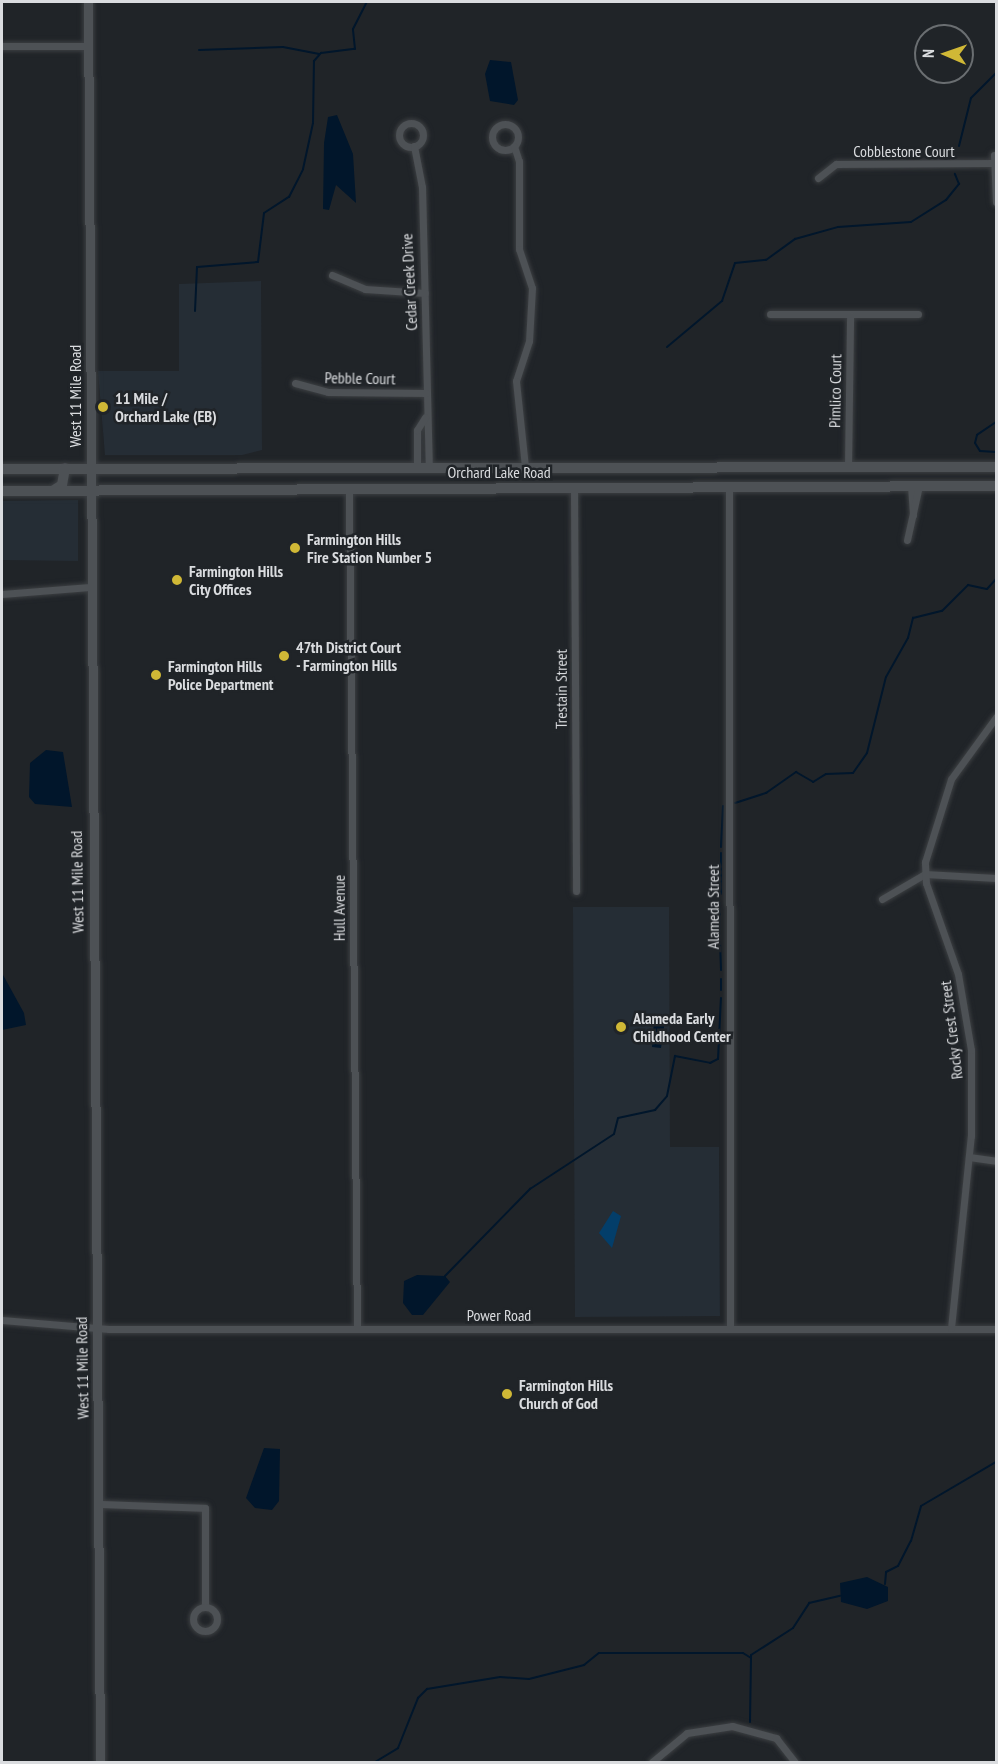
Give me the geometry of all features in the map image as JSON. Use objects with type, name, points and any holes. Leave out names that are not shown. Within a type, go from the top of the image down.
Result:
[{"type":"main road","points":[[619,486],[625,473],[681,474],[708,467]]},
{"type":"main road","points":[[794,487],[805,480],[807,467]]},
{"type":"main road","name":"Orchard Lake Road","points":[[2,469],[996,467]]},
{"type":"main road","points":[[54,490],[62,485],[65,468]]},
{"type":"main road","points":[[118,489],[118,477],[127,468]]},
{"type":"main road","points":[[274,488],[282,480],[283,468]]},
{"type":"main road","points":[[302,468],[302,488]]},
{"type":"main road","points":[[349,487],[349,475],[432,468]]},
{"type":"main road","points":[[516,487],[525,479],[525,468]]},
{"type":"main road","points":[[972,486],[975,474],[996,473]]},
{"type":"main road","name":"Orchard Lake Road","points":[[2,491],[349,487],[996,486]]},
{"type":"street","name":"West 11 Mile Road","points":[[88,2],[90,587],[100,1762]]},
{"type":"street","points":[[2,46],[88,46]]},
{"type":"street","name":"Cedar Creek Drive","points":[[414,146],[420,170],[425,293],[425,417],[432,468]]},
{"type":"street","points":[[514,146],[519,161],[519,249],[532,288],[529,342],[516,381],[525,468]]},
{"type":"street","points":[[994,155],[996,202]]},
{"type":"street","name":"Cobblestone Court","points":[[818,178],[836,164],[994,163]]},
{"type":"street","points":[[332,275],[365,289],[425,293]]},
{"type":"street","points":[[770,314],[918,314]]},
{"type":"street","name":"Pimlico Court","points":[[848,467],[850,315]]},
{"type":"street","name":"Pebble Court","points":[[295,383],[328,392],[426,393]]},
{"type":"street","name":"Cedar Creek Drive","points":[[417,468],[417,430],[425,417]]},
{"type":"street","name":"Alameda Street","points":[[729,486],[729,1328]]},
{"type":"street","points":[[908,540],[915,486]]},
{"type":"street","name":"Hull Avenue","points":[[349,487],[357,1329]]},
{"type":"street","name":"Trestain Street","points":[[574,487],[576,891]]},
{"type":"street","points":[[2,594],[90,587]]},
{"type":"street","name":"Rocky Crest Street","points":[[951,1328],[958,1224],[969,1157],[972,1073],[966,1012],[925,874],[931,832],[951,779],[996,717]]},
{"type":"street","points":[[882,899],[925,874],[996,878]]},
{"type":"street","points":[[969,1157],[996,1161]]},
{"type":"street","name":"Power Road","points":[[2,1320],[96,1329],[996,1329]]},
{"type":"street","points":[[98,1504],[206,1508],[205,1606]]},
{"type":"street","points":[[652,1762],[687,1733],[732,1726],[776,1738],[795,1762]]},
{"type":"shaded area","points":[[490,60],[511,62],[518,100],[514,105],[490,101],[485,74]]},
{"type":"shaded area","points":[[337,115],[353,154],[356,203],[336,185],[329,210],[323,209],[324,143],[328,117]]},
{"type":"shaded area","points":[[261,281],[262,450],[242,455],[105,455],[98,371],[179,371],[179,284]]},
{"type":"shaded area","points":[[78,500],[78,561],[2,560],[2,501]]},
{"type":"shaded area","points":[[46,750],[63,752],[72,807],[35,804],[29,797],[30,763]]},
{"type":"shaded area","name":"Alameda Early Childhood Center","points":[[573,907],[669,907],[670,1147],[719,1147],[720,1316],[575,1317]]},
{"type":"shaded area","points":[[2,973],[24,1013],[26,1025],[2,1030]]},
{"type":"shaded area","points":[[654,1020],[665,1020],[661,1048],[652,1047]]},
{"type":"shaded area","points":[[613,1211],[621,1216],[612,1248],[599,1233]]},
{"type":"shaded area","points":[[417,1275],[445,1276],[450,1282],[423,1315],[412,1315],[403,1303],[404,1281]]},
{"type":"shaded area","points":[[264,1448],[280,1449],[279,1501],[272,1510],[255,1508],[246,1498]]},
{"type":"shaded area","points":[[867,1577],[888,1587],[888,1601],[867,1609],[841,1602],[840,1583]]},
{"type":"waterway","points":[[195,311],[197,267],[258,262],[264,213],[289,197],[303,169],[313,123],[314,61],[321,53],[355,49],[353,29],[367,2]]},
{"type":"waterway","points":[[199,50],[283,47],[319,54]]},
{"type":"waterway","points":[[959,146],[971,98],[996,73]]},
{"type":"waterway","points":[[667,347],[722,301],[735,263],[766,260],[795,239],[838,227],[911,222],[946,200],[959,184],[955,174]]},
{"type":"waterway","points":[[996,422],[977,435],[975,443],[980,451],[996,452]]},
{"type":"waterway","points":[[996,500],[996,518]]},
{"type":"waterway","points":[[735,803],[766,793],[796,772],[813,782],[826,774],[853,773],[867,753],[886,677],[908,638],[913,618],[942,611],[968,585],[987,589],[996,579]]},
{"type":"waterway","points":[[721,847],[723,806]]},
{"type":"waterway","points":[[721,853],[721,894]]},
{"type":"waterway","points":[[720,903],[720,934]]},
{"type":"waterway","points":[[720,940],[721,970]]},
{"type":"waterway","points":[[721,979],[721,990]]},
{"type":"waterway","points":[[445,1276],[530,1189],[614,1134],[618,1118],[655,1110],[667,1096],[675,1056],[710,1063],[718,1059],[721,998]]},
{"type":"waterway","points":[[885,1584],[886,1572],[898,1566],[911,1541],[921,1506],[996,1462]]},
{"type":"waterway","points":[[750,1722],[751,1655],[793,1628],[809,1603],[840,1596]]},
{"type":"waterway","points":[[375,1762],[398,1748],[418,1698],[427,1689],[500,1677],[529,1679],[584,1665],[599,1653],[743,1653],[751,1658]]},
{"type":"place","name":"11 Mile / Orchard Lake (EB)","points":[[103,407]]},
{"type":"place","name":"Farmington Hills Fire Station Number 5","points":[[295,548]]},
{"type":"place","name":"Farmington Hills City Offices","points":[[177,580]]},
{"type":"place","name":"47th District Court - Farmington Hills","points":[[284,656]]},
{"type":"place","name":"Farmington Hills Police Department","points":[[156,675]]},
{"type":"place","name":"Alameda Early Childhood Center","points":[[621,1027]]},
{"type":"place","name":"Farmington Hills Church of God","points":[[507,1394]]}]
